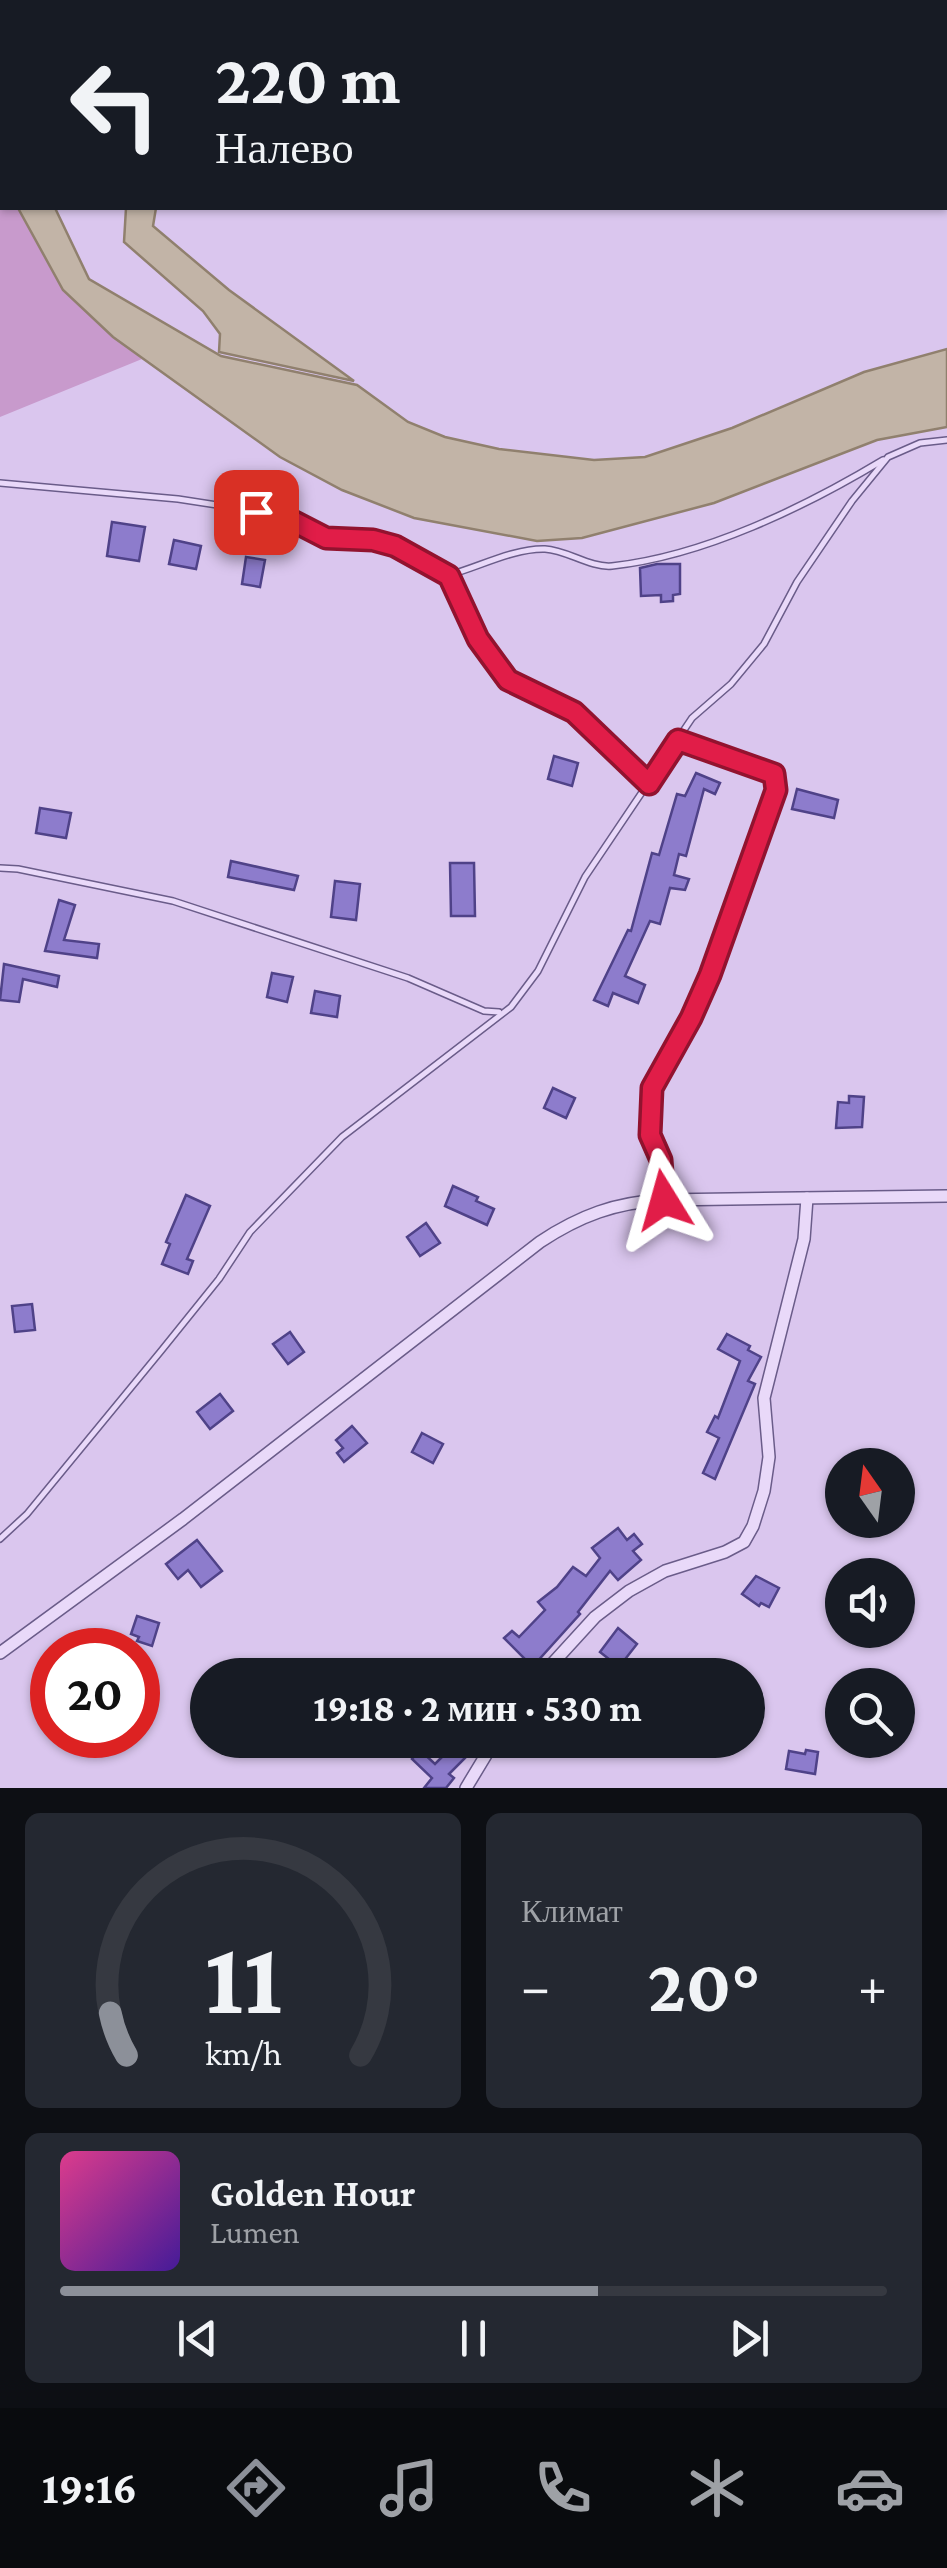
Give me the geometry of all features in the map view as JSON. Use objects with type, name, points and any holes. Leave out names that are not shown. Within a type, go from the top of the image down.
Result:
[{"type":"street","points":[[0,1654],[183,1519],[540,1242],[601,1209],[664,1200],[947,1196]]},
{"type":"street","points":[[558,1658],[595,1617],[629,1591],[665,1571],[725,1552],[744,1542],[753,1526],[764,1492],[769,1457],[764,1398],[804,1239],[806,1198]]},
{"type":"street","points":[[466,1788],[485,1758]]},
{"type":"lane","points":[[449,576],[512,554],[546,549],[608,566],[680,552],[822,497],[888,457],[920,443],[947,440]]},
{"type":"lane","points":[[0,1539],[26,1514],[161,1352],[250,1232],[342,1137],[511,1007],[538,971],[585,877],[692,718],[731,684],[764,644],[819,548],[888,457]]},
{"type":"lane","points":[[0,483],[178,499],[291,520],[326,538],[373,540],[395,546],[449,576],[478,639],[508,680],[574,712],[649,784]]},
{"type":"lane","points":[[664,1200],[661,1160],[650,1135],[652,1088],[710,975],[777,785],[770,771],[678,740]]},
{"type":"lane","points":[[0,868],[173,901],[408,978],[484,1011],[500,1012]]},
{"type":"shaded area","points":[[0,210],[19,210],[63,290],[142,359],[0,417]]},
{"type":"shaded area","points":[[19,210],[56,210],[89,279],[221,356],[357,385],[408,422],[445,437],[499,449],[594,460],[645,457],[732,428],[864,372],[947,349],[947,427],[877,440],[714,503],[582,538],[537,541],[414,518],[342,490],[280,457],[113,337],[63,290]]},
{"type":"shaded area","points":[[126,210],[156,210],[153,226],[229,290],[354,381],[219,352],[220,334],[203,311],[124,242]]},
{"type":"building","points":[[112,522],[145,527],[139,561],[107,556]]},
{"type":"building","points":[[174,540],[201,546],[196,569],[169,564]]},
{"type":"building","points":[[246,557],[265,560],[260,587],[242,584]]},
{"type":"building","points":[[680,564],[680,594],[673,595],[673,601],[661,602],[661,595],[641,596],[640,568]]},
{"type":"building","points":[[554,756],[578,763],[572,786],[548,779]]},
{"type":"building","points":[[696,773],[720,783],[715,794],[704,789],[686,856],[679,854],[674,875],[689,879],[685,890],[670,888],[660,924],[650,921],[625,976],[645,985],[638,1003],[613,993],[608,1006],[594,1000],[628,930],[631,931],[652,853],[659,855],[677,794],[685,796]]},
{"type":"building","points":[[797,789],[838,800],[834,818],[792,809]]},
{"type":"building","points":[[40,808],[71,813],[66,838],[36,833]]},
{"type":"building","points":[[231,861],[298,876],[294,890],[228,877]]},
{"type":"building","points":[[450,863],[474,863],[475,916],[451,916]]},
{"type":"building","points":[[335,881],[360,884],[356,920],[331,917]]},
{"type":"building","points":[[59,900],[75,905],[64,940],[99,944],[97,958],[45,951]]},
{"type":"building","points":[[4,964],[59,976],[57,987],[23,979],[19,1002],[0,1000]]},
{"type":"building","points":[[272,973],[293,977],[287,1002],[267,997]]},
{"type":"building","points":[[315,991],[340,996],[337,1017],[311,1013]]},
{"type":"building","points":[[553,1088],[575,1098],[566,1118],[544,1108]]},
{"type":"building","points":[[849,1096],[864,1097],[862,1127],[836,1128],[838,1102],[849,1103]]},
{"type":"building","points":[[453,1186],[494,1209],[487,1225],[445,1206]]},
{"type":"building","points":[[186,1195],[210,1206],[187,1259],[193,1261],[188,1274],[162,1264],[170,1244],[166,1242]]},
{"type":"building","points":[[426,1223],[440,1243],[420,1256],[407,1237]]},
{"type":"building","points":[[32,1304],[35,1330],[15,1332],[12,1306]]},
{"type":"building","points":[[290,1332],[304,1352],[288,1364],[273,1344]]},
{"type":"building","points":[[727,1334],[761,1357],[748,1381],[755,1384],[715,1479],[703,1473],[719,1438],[707,1432],[715,1416],[718,1418],[740,1361],[718,1349]]},
{"type":"building","points":[[220,1394],[233,1411],[210,1429],[197,1412]]},
{"type":"building","points":[[352,1426],[367,1443],[344,1462],[337,1453],[343,1448],[336,1440]]},
{"type":"building","points":[[422,1433],[443,1444],[433,1463],[412,1452]]},
{"type":"building","points":[[618,1528],[627,1540],[634,1534],[642,1544],[633,1551],[641,1560],[618,1580],[610,1571],[580,1614],[540,1658],[524,1658],[504,1638],[512,1631],[519,1637],[545,1610],[538,1602],[573,1567],[586,1576],[600,1558],[592,1548]]},
{"type":"building","points":[[197,1540],[222,1571],[201,1587],[188,1570],[178,1579],[166,1564]]},
{"type":"building","points":[[756,1576],[779,1588],[769,1607],[761,1603],[759,1606],[742,1594]]},
{"type":"building","points":[[137,1616],[159,1623],[157,1628],[133,1628]]},
{"type":"building","points":[[618,1628],[637,1644],[626,1658],[608,1658],[600,1652]]},
{"type":"building","points":[[806,1750],[818,1752],[815,1774],[786,1769],[789,1751],[805,1754]]},
{"type":"building","points":[[429,1758],[435,1764],[441,1758],[465,1758],[449,1774],[454,1778],[446,1788],[424,1788],[432,1778],[412,1759]]},
{"type":"route","points":[[256,512],[291,520],[326,538],[373,540],[395,546],[449,576],[478,639],[508,680],[574,712],[649,784],[678,740],[770,771],[777,779],[710,975],[652,1088],[650,1135],[661,1160],[664,1200]]}]
